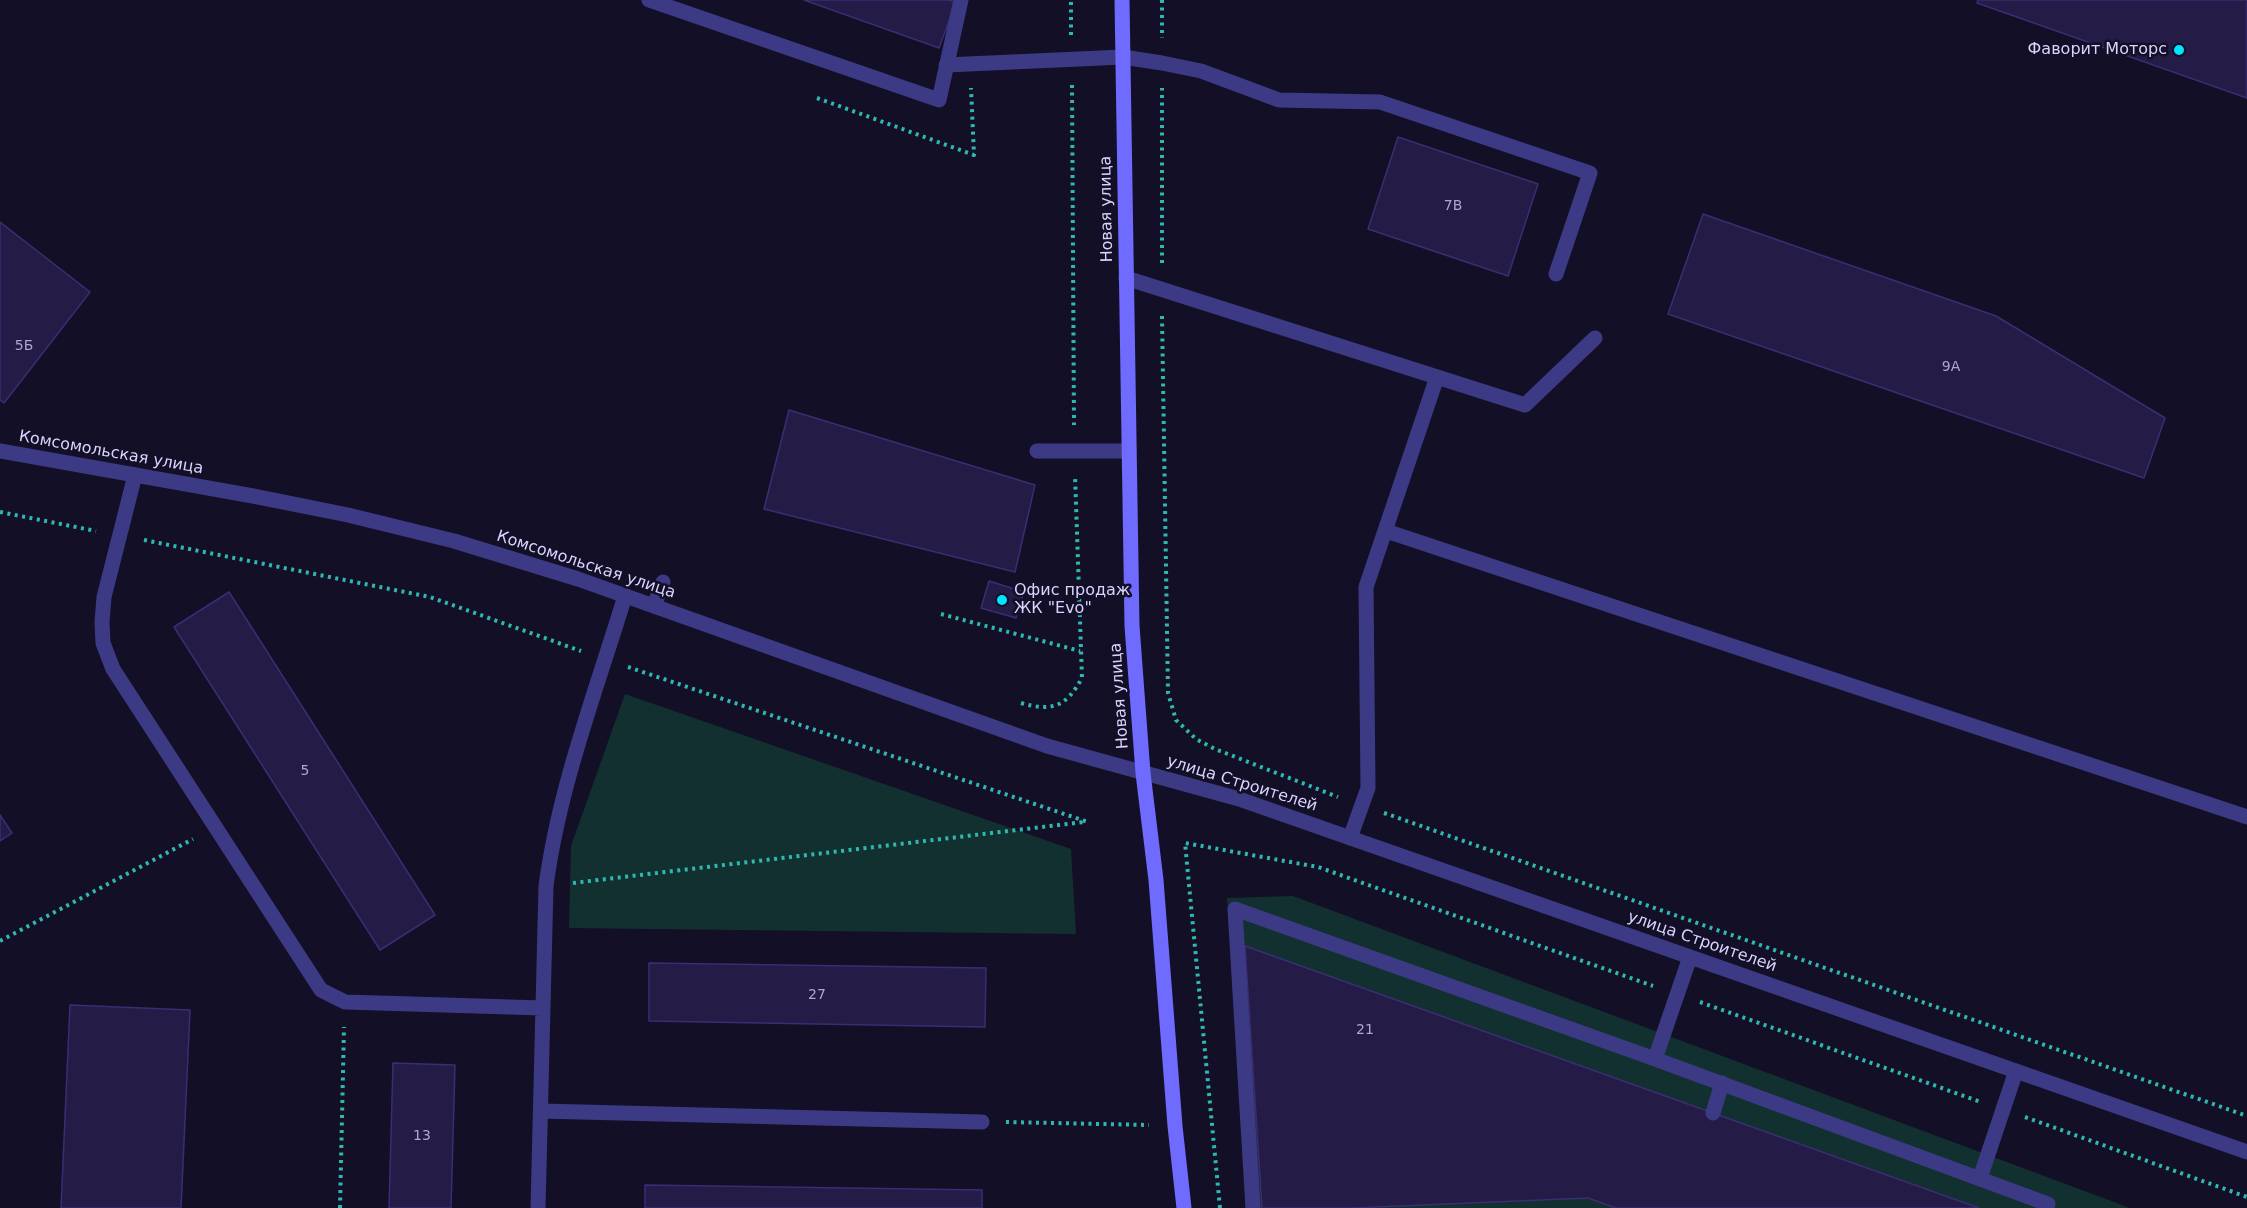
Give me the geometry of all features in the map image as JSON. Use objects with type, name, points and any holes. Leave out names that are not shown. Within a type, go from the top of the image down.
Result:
[{"type":"street","points":[[649,0],[939,100],[961,0]]},
{"type":"street","name":"Новая улица","points":[[1122,0],[1132,626],[1143,774],[1156,880],[1175,1126],[1184,1208]]},
{"type":"street","points":[[946,65],[1123,57],[1201,71],[1279,99],[1380,102],[1590,173],[1556,273]]},
{"type":"street","points":[[1126,278],[1525,405],[1595,338]]},
{"type":"street","points":[[1350,838],[1368,788],[1366,587],[1437,377]]},
{"type":"street","name":"Комсомольская улица","points":[[0,451],[338,513],[454,541],[578,579],[1047,746],[1143,774]]},
{"type":"street","points":[[1037,452],[1129,452]]},
{"type":"street","points":[[135,475],[104,597],[103,644],[113,669],[321,990],[345,1002],[543,1008]]},
{"type":"street","points":[[1386,531],[2247,817]]},
{"type":"street","points":[[654,606],[663,582]]},
{"type":"street","points":[[538,1208],[546,886],[551,846],[561,802],[625,596]]},
{"type":"street","name":"улица Строителей","points":[[1143,774],[1239,799],[2247,1152]]},
{"type":"street","points":[[1253,1208],[1256,1175],[1235,909],[1722,1083],[2048,1204]]},
{"type":"street","points":[[1655,1059],[1690,957]]},
{"type":"street","points":[[1980,1178],[2016,1071]]},
{"type":"street","points":[[1713,1113],[1722,1083]]},
{"type":"street","points":[[541,1111],[982,1122]]},
{"type":"path","points":[[1021,704],[1038,708],[1059,706],[1073,694],[1082,678],[1074,451],[1071,0]]},
{"type":"path","points":[[818,98],[974,155],[971,84]]},
{"type":"path","points":[[0,512],[430,597],[606,660],[1088,822],[546,886]]},
{"type":"path","points":[[941,614],[1080,651]]},
{"type":"path","points":[[1166,624],[1168,693],[1176,720],[1196,739],[1260,768],[1362,806],[2247,1116]]},
{"type":"path","points":[[0,941],[216,827]]},
{"type":"path","points":[[1220,1208],[1185,843],[1318,867],[2247,1197]]},
{"type":"path","points":[[340,1208],[345,1002]]},
{"type":"path","points":[[1020,1122],[1175,1126]]},
{"type":"green space","points":[[625,694],[1071,849],[1076,934],[569,928],[571,846]]},
{"type":"green space","points":[[1293,896],[2130,1208],[1249,1208],[1227,898]]},
{"type":"building","points":[[804,0],[949,0],[956,2],[939,48]]},
{"type":"building","name":"Фаворит Моторс","points":[[1978,0],[2247,0],[2247,98],[1977,3]]},
{"type":"building","points":[[1398,137],[1538,184],[1508,276],[1368,229]]},
{"type":"building","points":[[1703,214],[1996,316],[2165,418],[2144,478],[1668,314]]},
{"type":"building","points":[[0,222],[90,292],[4,403],[0,400]]},
{"type":"building","points":[[789,410],[1035,485],[1015,572],[764,509]]},
{"type":"building","name":"Офис продаж ЖК \"Evo\"","points":[[989,581],[1024,592],[1016,618],[981,608]]},
{"type":"building","points":[[229,592],[435,915],[380,950],[174,627]]},
{"type":"building","points":[[0,815],[12,833],[0,841]]},
{"type":"building","points":[[1245,946],[1979,1208],[1616,1208],[1588,1198],[1352,1208],[1262,1208]]},
{"type":"building","points":[[649,963],[986,968],[985,1027],[649,1021]]},
{"type":"building","points":[[70,1005],[190,1010],[181,1208],[61,1208]]},
{"type":"building","points":[[393,1063],[455,1065],[451,1208],[389,1208]]},
{"type":"building","points":[[645,1185],[982,1190],[982,1208],[645,1208]]},
{"type":"place","name":"Фаворит Моторс","points":[[2179,50]]},
{"type":"place","name":"Офис продаж ЖК \"Evo\"","points":[[1002,600]]}]
